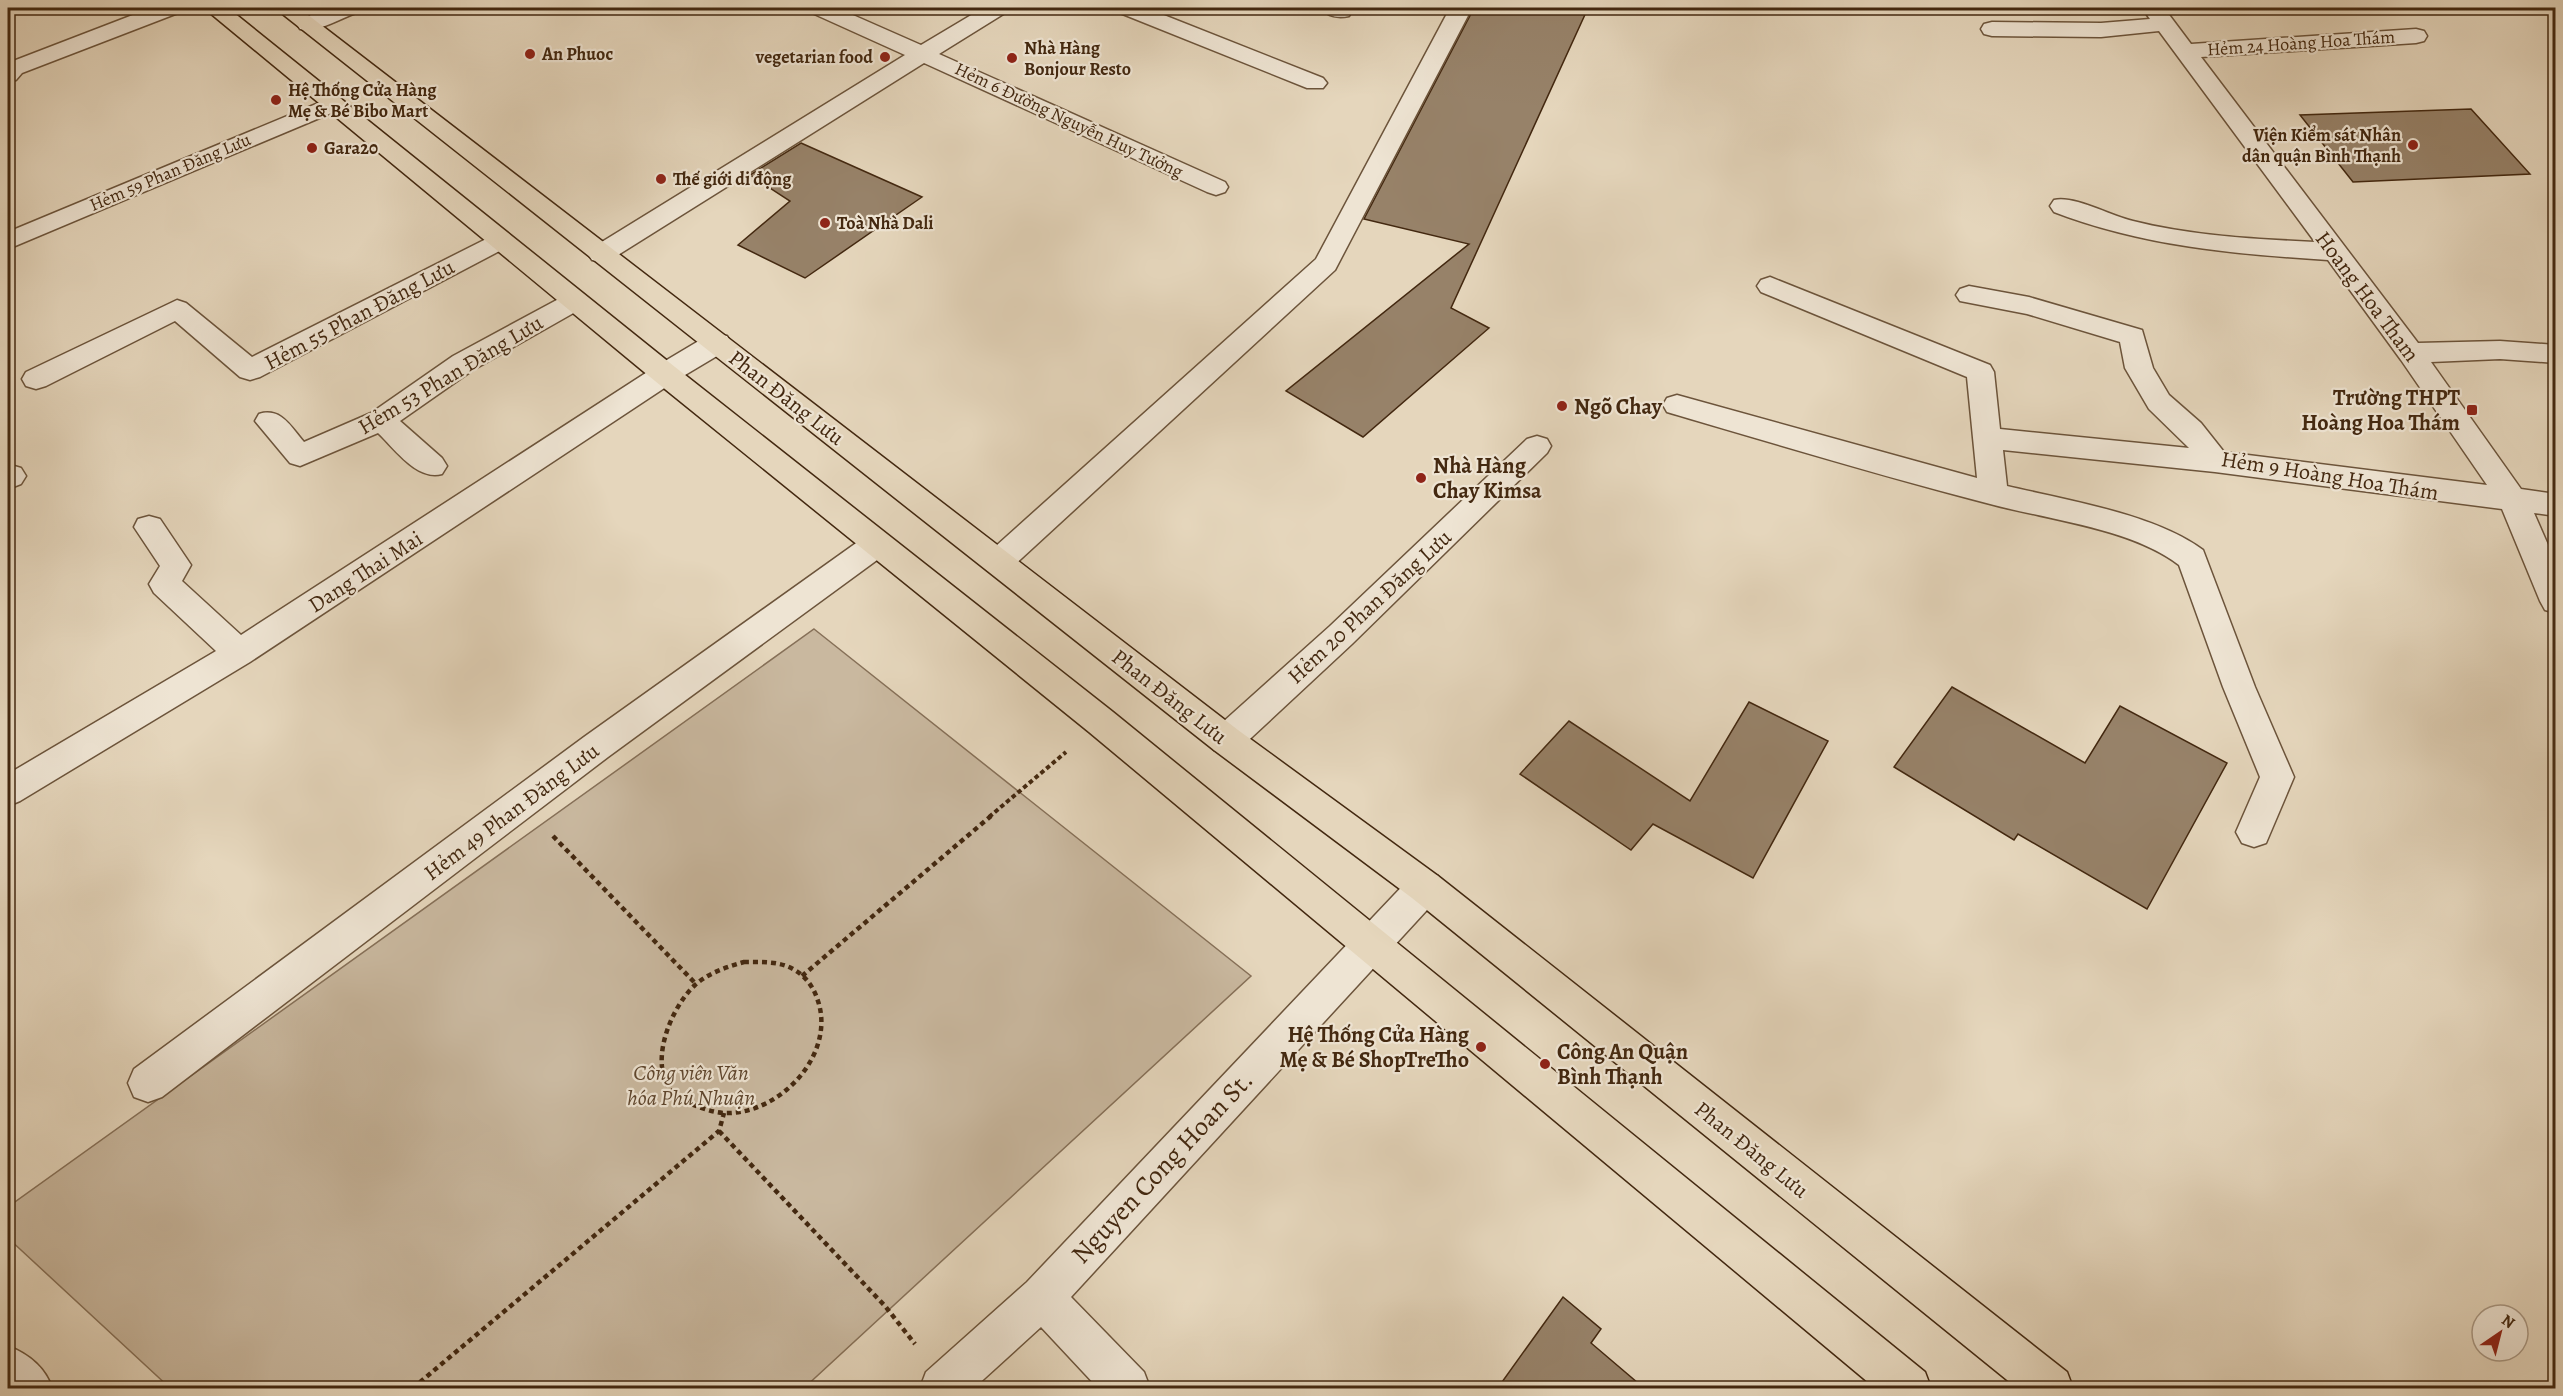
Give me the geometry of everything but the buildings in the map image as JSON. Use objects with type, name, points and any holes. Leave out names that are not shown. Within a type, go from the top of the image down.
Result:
[{"type":"main road","points":[[215,8],[665,374],[1101,722],[1909,1389]]},
{"type":"main road","name":"Phan Đăng Lưu","points":[[297,16],[1226,740],[1425,887],[2051,1389]]},
{"type":"street","points":[[8,75],[14,68],[170,8]]},
{"type":"street","points":[[297,16],[348,8]]},
{"type":"street","name":"Hẻm 6 Đường Nguyễn Huy Tưởng","points":[[820,8],[1216,187]]},
{"type":"street","points":[[601,254],[998,8]]},
{"type":"street","points":[[1128,8],[1315,83]]},
{"type":"street","points":[[998,562],[1326,264],[1461,8]]},
{"type":"street","points":[[1992,29],[2101,30],[2159,16]]},
{"type":"street","name":"Hoang Hoa Tham","points":[[2159,16],[2411,352],[2514,502],[2556,602]]},
{"type":"street","name":"Hẻm 24 Hoàng Hoa Thám","points":[[2186,51],[2416,36]]},
{"type":"street","name":"Hẻm 59 Phan Đăng Lưu","points":[[8,241],[333,104]]},
{"type":"street","points":[[2063,206],[2108,224],[2157,236],[2255,247],[2336,252]]},
{"type":"street","name":"Hẻm 55 Phan Đăng Lưu","points":[[36,379],[177,309],[250,370],[500,240]]},
{"type":"street","points":[[1770,286],[1980,372],[1993,494]]},
{"type":"street","name":"Hẻm 9 Hoàng Hoa Thám","points":[[1969,295],[2029,306],[2132,336],[2139,368],[2159,402],[2191,430],[2215,461],[2514,502],[2556,505]]},
{"type":"street","name":"Hẻm 53 Phan Đăng Lưu","points":[[269,421],[300,456],[381,420],[463,363],[575,301]]},
{"type":"street","name":"Dang Thai Mai","points":[[8,791],[239,653],[665,374],[717,343]]},
{"type":"street","points":[[2411,352],[2500,350],[2556,354]]},
{"type":"street","points":[[1677,405],[2152,536],[2177,546],[2192,558],[2239,687],[2277,777],[2254,832]]},
{"type":"street","points":[[381,420],[432,466]]},
{"type":"street","points":[[1987,438],[2215,461]]},
{"type":"street","name":"Hẻm 20 Phan Đăng Lưu","points":[[1226,740],[1341,634],[1536,446]]},
{"type":"street","points":[[149,527],[176,565],[165,584],[239,653]]},
{"type":"street","name":"Hẻm 49 Phan Đăng Lưu","points":[[147,1083],[523,802],[877,544]]},
{"type":"street","name":"Nguyen Cong Hoan St.","points":[[944,1386],[1042,1297],[1370,943],[1425,887]]},
{"type":"street","points":[[1042,1297],[1128,1389]]},
{"type":"street","points":[[8,1368],[30,1389]]},
{"type":"path","points":[[802,976],[1101,722]]},
{"type":"path","points":[[523,802],[696,984]]},
{"type":"path","points":[[744,962],[769,962],[791,968],[802,976],[809,982],[820,1002],[823,1027],[817,1051],[802,1076],[780,1096],[753,1108],[724,1113],[698,1107],[677,1094],[664,1075],[660,1052],[665,1028],[677,1005],[696,984],[719,970],[744,962]]},
{"type":"path","points":[[413,1389],[719,1131],[724,1113]]},
{"type":"path","points":[[719,1131],[885,1306],[944,1386]]},
{"type":"green space","name":"Công viên Văn hóa Phú Nhuận","points":[[814,629],[1251,976],[804,1388],[170,1388],[8,1238],[8,1207]]},
{"type":"place","name":"An Phuoc","points":[[530,54]]},
{"type":"place","name":"vegetarian food","points":[[885,57]]},
{"type":"place","name":"Nhà Hàng Bonjour Resto","points":[[1012,58]]},
{"type":"place","name":"Hệ Thống Cửa Hàng Mẹ & Bé Bibo Mart","points":[[276,100]]},
{"type":"place","name":"Viện Kiểm sát Nhân dân quận Bình Thạnh","points":[[2413,145]]},
{"type":"place","name":"Gara20","points":[[312,148]]},
{"type":"place","name":"Thế giới di động","points":[[661,179]]},
{"type":"place","name":"Toà Nhà Dali","points":[[825,223]]},
{"type":"place","name":"Ngõ Chay","points":[[1562,406]]},
{"type":"place","name":"Trường THPT Hoàng Hoa Thám","points":[[2472,410]]},
{"type":"place","name":"Nhà Hàng Chay Kimsa","points":[[1421,478]]},
{"type":"place","name":"Hệ Thống Cửa Hàng Mẹ & Bé ShopTreTho","points":[[1481,1047]]},
{"type":"place","name":"Công An Quận Bình Thạnh","points":[[1545,1064]]}]
